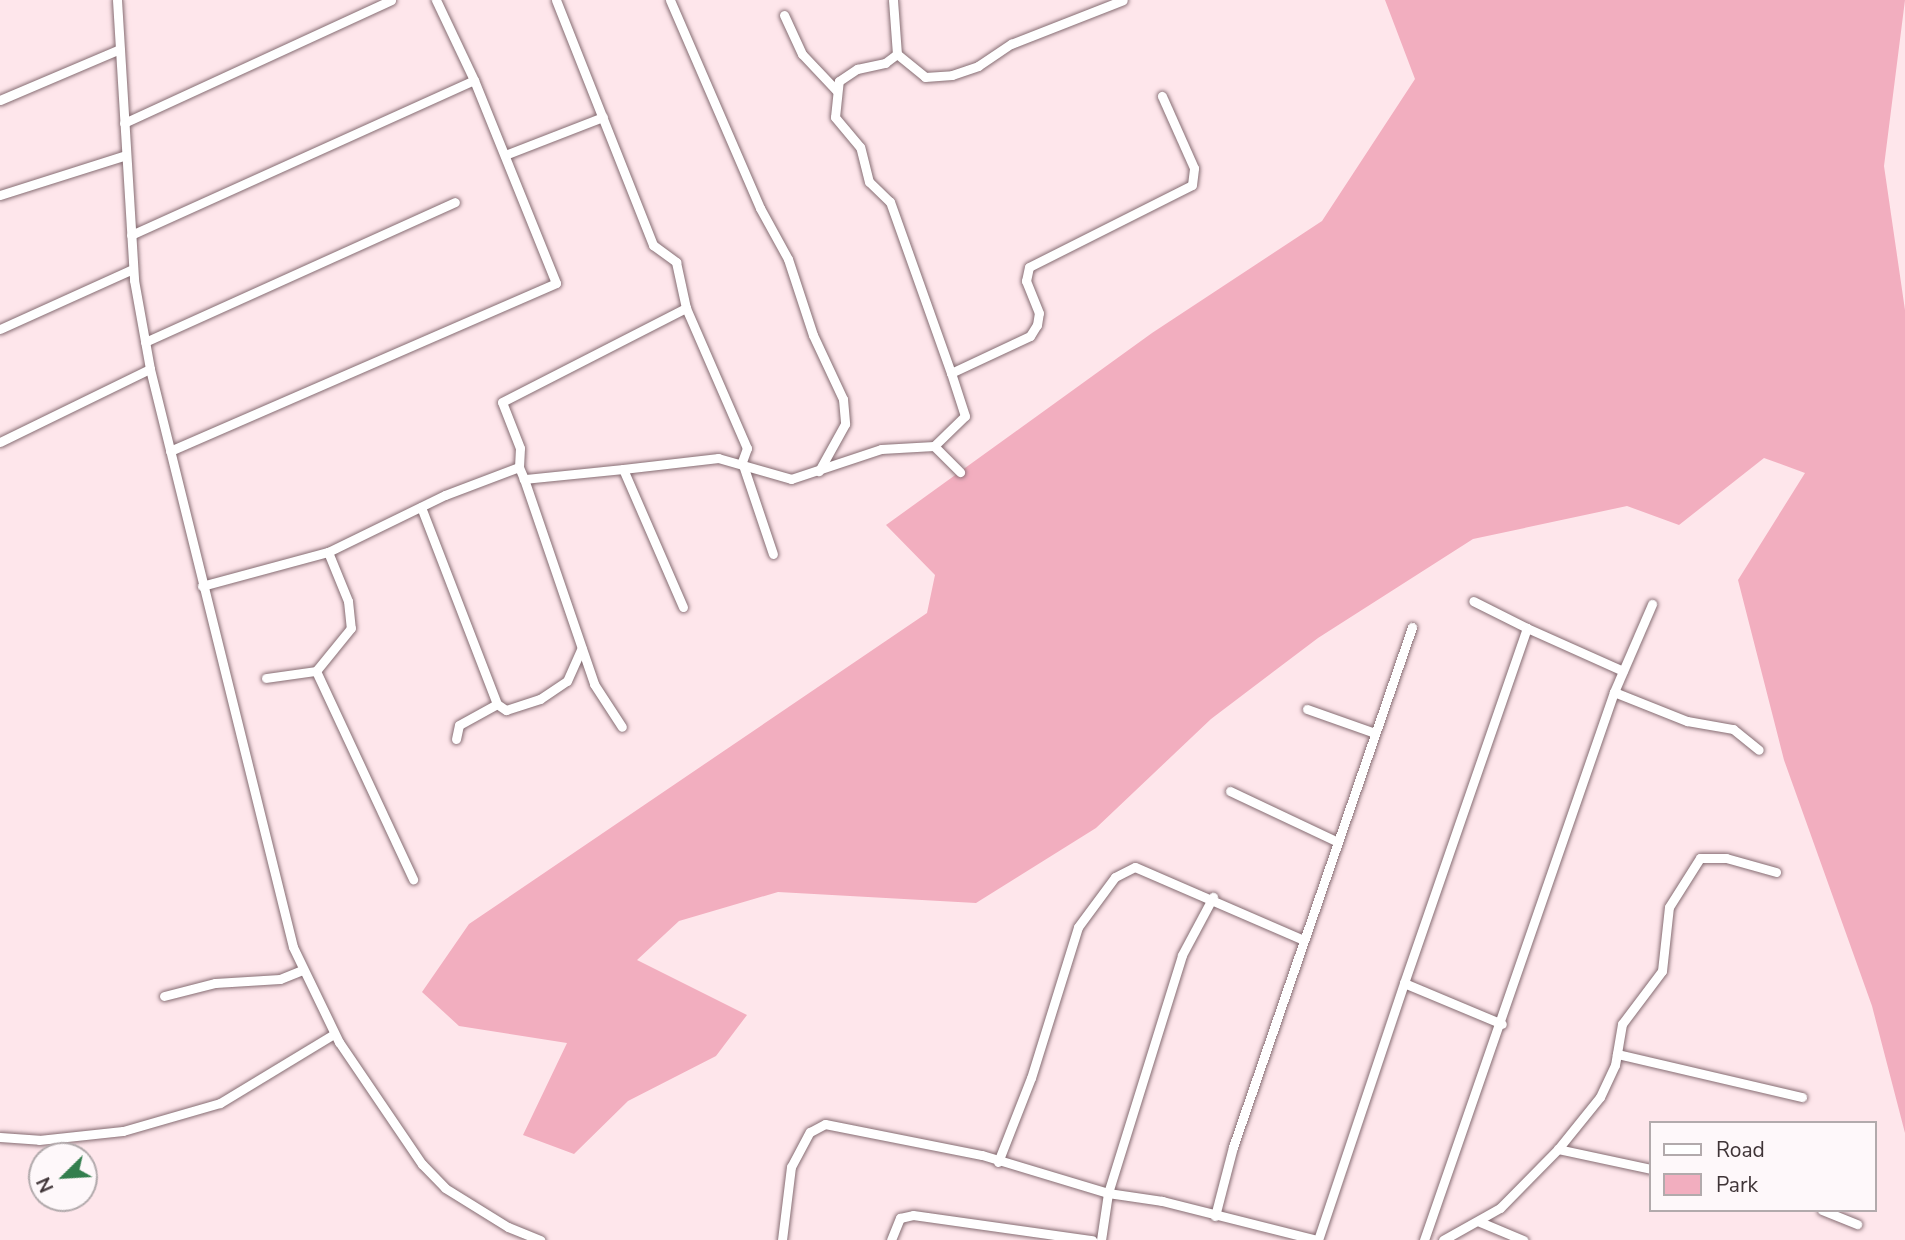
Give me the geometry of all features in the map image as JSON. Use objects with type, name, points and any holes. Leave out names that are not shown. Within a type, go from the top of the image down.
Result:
[{"type":"street","points":[[117,0],[133,269],[150,369],[202,586],[302,970],[334,1034],[402,1138],[445,1188],[508,1227],[540,1240]]},
{"type":"street","points":[[124,124],[391,0]]},
{"type":"street","points":[[170,451],[556,283],[474,79],[436,0]]},
{"type":"street","points":[[556,0],[653,245],[676,262],[686,308],[747,448],[742,463],[773,554]]},
{"type":"street","points":[[670,0],[760,208],[788,259],[813,335],[827,356],[843,399],[845,424],[819,471]]},
{"type":"street","points":[[893,0],[897,54],[925,77],[952,75],[978,66],[1011,44],[1123,0]]},
{"type":"street","points":[[785,15],[802,54],[836,90]]},
{"type":"street","points":[[0,100],[120,49]]},
{"type":"street","points":[[524,478],[719,458],[742,463],[780,478],[819,471],[881,449],[934,446],[965,416],[890,202],[869,182],[860,148],[835,117],[836,90],[847,74],[897,54]]},
{"type":"street","points":[[131,235],[474,79]]},
{"type":"street","points":[[951,373],[1030,336],[1039,319],[1026,281],[1034,263],[1192,186],[1194,168],[1162,96]]},
{"type":"street","points":[[505,155],[603,117]]},
{"type":"street","points":[[0,195],[126,155]]},
{"type":"street","points":[[145,342],[455,202]]},
{"type":"street","points":[[0,329],[133,269]]},
{"type":"street","points":[[622,727],[594,684],[519,467],[520,448],[502,406],[504,398],[686,308]]},
{"type":"street","points":[[0,442],[150,369]]},
{"type":"street","points":[[934,446],[960,472]]},
{"type":"street","points":[[202,586],[328,552],[421,507],[519,467]]},
{"type":"street","points":[[623,469],[683,607]]},
{"type":"street","points":[[421,507],[496,704],[506,710],[540,699],[567,681],[582,648]]},
{"type":"street","points":[[266,678],[316,671],[351,628],[348,601],[328,552]]},
{"type":"street","points":[[1473,600],[1527,628],[1623,671]]},
{"type":"street","points":[[1424,1240],[1502,1024],[1614,692],[1652,604]]},
{"type":"street","points":[[1215,1216],[1233,1147],[1412,627]]},
{"type":"street","points":[[782,1240],[791,1167],[799,1147],[818,1125],[929,1143],[1108,1193],[1162,1201],[1317,1240],[1527,628]]},
{"type":"street","points":[[316,671],[413,879]]},
{"type":"street","points":[[1614,692],[1687,721],[1733,729],[1759,750]]},
{"type":"street","points":[[456,739],[459,725],[496,704]]},
{"type":"street","points":[[1307,709],[1375,733]]},
{"type":"street","points":[[1230,791],[1338,842]]},
{"type":"street","points":[[1443,1240],[1480,1222],[1558,1149],[1601,1097],[1617,1054],[1622,1024],[1662,971],[1669,907],[1700,858],[1726,858],[1776,872]]},
{"type":"street","points":[[998,1162],[1031,1078],[1078,927],[1115,877],[1135,867],[1213,897],[1304,940]]},
{"type":"street","points":[[1101,1240],[1108,1193],[1182,956],[1213,897]]},
{"type":"street","points":[[164,996],[215,983],[280,979],[302,970]]},
{"type":"street","points":[[1404,983],[1502,1024]]},
{"type":"street","points":[[0,1138],[38,1140],[123,1131],[220,1103],[238,1097],[334,1034]]},
{"type":"street","points":[[1617,1054],[1802,1097]]},
{"type":"street","points":[[1558,1149],[1650,1169]]},
{"type":"street","points":[[1827,1212],[1857,1224]]},
{"type":"street","points":[[891,1240],[900,1218],[913,1215],[1092,1240]]},
{"type":"street","points":[[1480,1222],[1524,1240]]},
{"type":"green space","points":[[1385,0],[1905,0],[1884,166],[1905,310],[1905,1133],[1872,1006],[1784,760],[1738,580],[1805,473],[1764,458],[1679,525],[1627,506],[1473,539],[1318,638],[1211,719],[1096,828],[976,903],[778,892],[679,921],[637,960],[747,1015],[716,1056],[628,1101],[574,1154],[523,1135],[567,1043],[459,1026],[422,992],[469,924],[927,613],[935,575],[886,525],[1152,333],[1322,221],[1415,79]]}]
